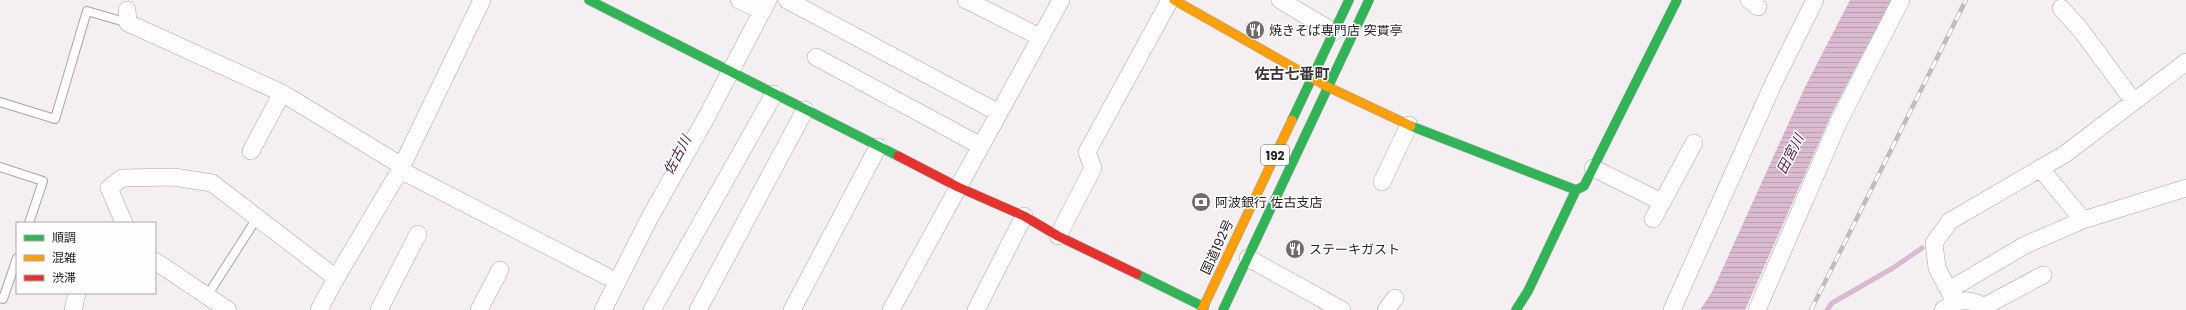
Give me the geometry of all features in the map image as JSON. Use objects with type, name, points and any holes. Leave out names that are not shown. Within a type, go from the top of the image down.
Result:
[{"type":"main road","points":[[589,0],[958,187],[1024,216],[1058,236],[1203,309]]},
{"type":"main road","points":[[1174,0],[1328,87],[1409,125],[1576,190]]},
{"type":"main road","name":"国道192号","points":[[1203,309],[1349,0]]},
{"type":"main road","name":"192","points":[[1223,310],[1369,0]]},
{"type":"main road","points":[[1516,310],[1528,291],[1576,190],[1584,186],[1677,0]]},
{"type":"street","points":[[320,310],[336,278],[401,168],[482,0]]},
{"type":"street","points":[[787,0],[999,113]]},
{"type":"street","points":[[966,0],[1040,37]]},
{"type":"street","points":[[891,310],[1061,0]]},
{"type":"street","points":[[1058,236],[1093,168],[1087,152],[1170,0]]},
{"type":"street","points":[[1280,0],[1334,32]]},
{"type":"street","points":[[1672,310],[1775,80],[1815,0]]},
{"type":"street","points":[[1757,310],[1839,121],[1901,0]]},
{"type":"street","points":[[603,310],[726,69],[755,5]]},
{"type":"street","points":[[2061,8],[2080,29],[2134,102]]},
{"type":"street","points":[[127,17],[282,93],[401,168],[606,276]]},
{"type":"street","points":[[816,57],[981,146]]},
{"type":"street","points":[[1949,301],[1937,268],[1934,243],[1950,221],[2065,154],[2186,62]]},
{"type":"street","points":[[252,151],[282,93]]},
{"type":"street","points":[[652,310],[774,94]]},
{"type":"street","points":[[698,310],[805,110]]},
{"type":"street","points":[[1382,182],[1409,125]]},
{"type":"street","points":[[1653,219],[1694,143]]},
{"type":"street","points":[[792,310],[878,147]]},
{"type":"street","points":[[1593,168],[1662,202]]},
{"type":"street","points":[[2040,168],[2082,220]]},
{"type":"street","points":[[124,222],[109,188],[122,178],[174,177],[212,183],[336,278]]},
{"type":"street","points":[[1949,301],[2025,245],[2082,220],[2186,188]]},
{"type":"street","points":[[981,308],[1024,216]]},
{"type":"street","points":[[378,310],[418,234]]},
{"type":"street","points":[[1248,258],[1342,310]]},
{"type":"street","points":[[156,263],[228,310]]},
{"type":"street","points":[[480,310],[500,270]]},
{"type":"street","points":[[1949,301],[1968,300],[1986,308],[2043,275]]},
{"type":"street","points":[[73,310],[77,294]]},
{"type":"lane","points":[[0,102],[55,118],[87,11],[127,17]]},
{"type":"lane","points":[[0,167],[43,180],[29,222]]},
{"type":"lane","points":[[207,296],[257,218]]},
{"type":"lane","points":[[0,298],[3,299],[16,261]]},
{"type":"water","name":"田宮川","points":[[1850,0],[1891,0],[1832,113],[1745,310],[1700,310],[1712,292],[1805,87]]},
{"type":"waterway","points":[[1827,310],[1832,303],[1893,268],[1922,248]]},
{"type":"railway","points":[[1811,310],[1966,0]]},
{"type":"traffic: fast","points":[[589,0],[898,156]]},
{"type":"traffic: fast","points":[[1292,120],[1349,0]]},
{"type":"traffic: fast","points":[[1223,310],[1369,0]]},
{"type":"traffic: fast","points":[[1516,310],[1528,291],[1576,190],[1584,186],[1677,0]]},
{"type":"traffic: fast","points":[[1411,126],[1576,190]]},
{"type":"traffic: fast","points":[[1137,274],[1204,307]]},
{"type":"traffic: slow","points":[[1174,0],[1328,87],[1411,126]]},
{"type":"traffic: slow","points":[[1202,310],[1292,120]]},
{"type":"traffic: jam","points":[[898,156],[958,187],[1024,216],[1058,236],[1137,274]]},
{"type":"place","name":"焼きそば専門店 突貫亭","points":[[1255,30]]},
{"type":"place","name":"阿波銀行 佐古支店","points":[[1201,202]]},
{"type":"place","name":"ステーキガスト","points":[[1295,249]]},
{"type":"district","name":"佐古七番町","points":[[1292,73]]},
{"type":"water label","name":"佐古川","points":[[677,155]]}]
